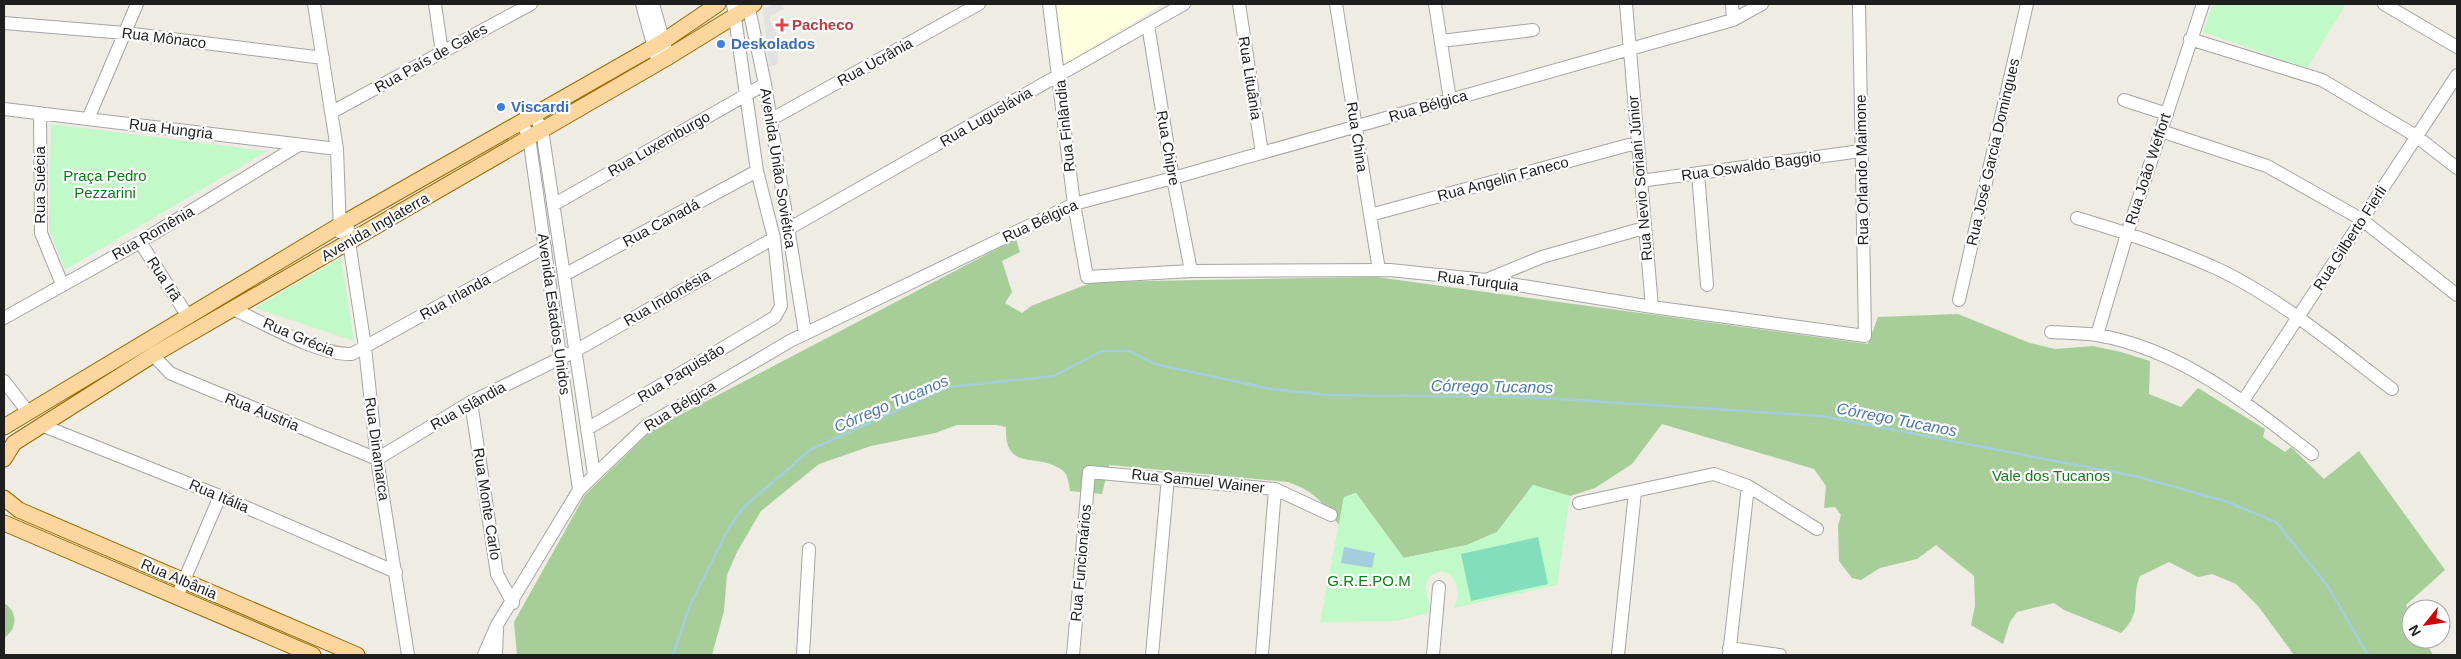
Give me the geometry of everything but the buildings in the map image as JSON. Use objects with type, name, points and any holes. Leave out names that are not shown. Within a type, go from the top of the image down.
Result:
[{"type":"main road","name":"Avenida Inglaterra","points":[[4,427],[187,315],[340,225],[528,120],[657,44],[718,4]]},
{"type":"main road","name":"Avenida Inglaterra","points":[[4,459],[14,443],[153,355],[663,60],[734,9],[750,5]]},
{"type":"main road","points":[[28,412],[39,426]]},
{"type":"main road","points":[[28,412],[39,426]]},
{"type":"main road","name":"Rua Albânia","points":[[4,498],[19,510],[357,655]]},
{"type":"main road","name":"Rua Albânia","points":[[4,523],[312,655]]},
{"type":"street","points":[[88,118],[137,4]]},
{"type":"street","name":"Rua Dinamarca","points":[[314,4],[338,149],[341,235],[349,242],[365,347],[377,459],[408,655]]},
{"type":"street","points":[[435,4],[442,53]]},
{"type":"street","name":"Rua País de Gales","points":[[332,112],[531,4]]},
{"type":"street","points":[[642,4],[663,60]]},
{"type":"street","points":[[652,4],[657,44]]},
{"type":"street","name":"Rua Ucrânia","points":[[770,120],[979,4]]},
{"type":"street","name":"Rua Finlândia","points":[[1050,4],[1074,204],[1087,277]]},
{"type":"street","name":"Rua Luguslávia","points":[[788,229],[1184,4]]},
{"type":"street","name":"Rua Lituânia","points":[[1238,4],[1262,153]]},
{"type":"street","name":"Rua China","points":[[1336,4],[1379,270]]},
{"type":"street","points":[[1436,4],[1450,100]]},
{"type":"street","name":"Rua Nevio Soriani Júnior","points":[[1626,4],[1636,143],[1652,307]]},
{"type":"street","points":[[1732,4],[1733,20]]},
{"type":"street","name":"Rua Bélgica","points":[[484,655],[497,626],[513,603],[579,490],[594,474],[646,426],[806,333],[1074,204],[1630,50],[1733,20],[1762,4]]},
{"type":"street","name":"Rua Orlando Maimone","points":[[1859,4],[1865,336]]},
{"type":"street","name":"Rua José Garcia Domingues","points":[[1959,300],[2027,4]]},
{"type":"street","name":"Rua João Weffort","points":[[2096,335],[2190,39],[2203,4]]},
{"type":"street","points":[[2384,4],[2457,47]]},
{"type":"street","name":"Avenida União Soviética","points":[[750,5],[806,333]]},
{"type":"street","name":"Avenida União Soviética","points":[[734,9],[757,171],[774,238],[781,306],[775,318]]},
{"type":"street","name":"Rua Mônaco","points":[[4,23],[125,33],[323,58]]},
{"type":"street","name":"Rua Chipre","points":[[1148,24],[1173,178],[1191,271]]},
{"type":"street","points":[[1441,41],[1533,30]]},
{"type":"street","points":[[2190,39],[2322,80],[2416,136],[2457,168]]},
{"type":"street","name":"Rua Gilberto Fierli","points":[[2243,401],[2457,75]]},
{"type":"street","name":"Rua Luxemburgo","points":[[554,205],[765,84]]},
{"type":"street","points":[[2124,100],[2167,114]]},
{"type":"street","name":"Rua Hungria","points":[[4,109],[338,149]]},
{"type":"street","name":"Rua Suécia","points":[[40,113],[41,233],[62,284]]},
{"type":"street","points":[[528,120],[536,133]]},
{"type":"street","points":[[2161,131],[2267,166],[2361,219],[2457,295]]},
{"type":"street","name":"Avenida Estados Unidos","points":[[536,133],[554,205],[594,474]]},
{"type":"street","name":"Avenida Estados Unidos","points":[[536,133],[545,247],[579,490]]},
{"type":"street","points":[[269,163],[272,155],[271,141]]},
{"type":"street","name":"Rua Angelin Faneco","points":[[1370,215],[1636,143]]},
{"type":"street","name":"Rua Romênia","points":[[4,318],[140,242],[299,144]]},
{"type":"street","name":"Rua Oswaldo Baggio","points":[[1640,181],[1862,150]]},
{"type":"street","name":"Rua Canadá","points":[[564,275],[757,171]]},
{"type":"street","points":[[1698,173],[1707,285]]},
{"type":"street","points":[[2077,218],[2127,234],[2220,271],[2298,318],[2392,389]]},
{"type":"street","points":[[1486,280],[1542,257],[1644,228]]},
{"type":"street","name":"Rua Indonésia","points":[[561,358],[774,238]]},
{"type":"street","name":"Rua Irã","points":[[140,242],[187,315],[187,321],[198,330]]},
{"type":"street","name":"Rua Irlanda","points":[[365,347],[545,247]]},
{"type":"street","name":"Rua Turquia","points":[[1087,277],[1191,271],[1379,270],[1486,280],[1652,307],[1865,336]]},
{"type":"street","name":"Rua Grécia","points":[[233,309],[338,355],[352,354],[365,347]]},
{"type":"street","name":"Rua Paquistão","points":[[587,429],[775,318]]},
{"type":"street","points":[[2051,332],[2096,335],[2143,347],[2187,367],[2243,401],[2312,454]]},
{"type":"street","name":"Rua Áustria","points":[[153,355],[170,373],[377,459]]},
{"type":"street","name":"Rua Islândia","points":[[377,459],[471,402],[561,358]]},
{"type":"street","points":[[4,381],[28,412]]},
{"type":"street","name":"Rua Monte Carlo","points":[[471,402],[497,574],[513,603]]},
{"type":"street","name":"Rua Itália","points":[[39,426],[220,496],[396,572]]},
{"type":"street","name":"Rua Samuel Wainer","points":[[1088,472],[1168,477],[1275,489],[1331,515]]},
{"type":"street","name":"Rua Funcionários","points":[[1072,655],[1088,472]]},
{"type":"street","points":[[1579,503],[1714,474],[1748,486],[1817,529]]},
{"type":"street","points":[[1152,655],[1168,477]]},
{"type":"street","points":[[1748,486],[1729,652],[1780,655]]},
{"type":"street","points":[[1262,655],[1275,489]]},
{"type":"street","points":[[1618,655],[1635,492]]},
{"type":"street","points":[[177,597],[220,496]]},
{"type":"street","points":[[803,655],[810,549]]},
{"type":"street","points":[[1433,655],[1439,587]]},
{"type":"street","points":[[496,655],[497,626]]},
{"type":"street","points":[[398,655],[406,642]]},
{"type":"shaded area","name":"Pacheco","points":[[774,4],[781,4],[784,9],[770,16],[770,21],[783,48],[778,51],[778,64],[769,67],[763,9]]},
{"type":"shaded area","points":[[1056,4],[1163,4],[1065,65]]},
{"type":"green space","points":[[2213,4],[2346,4],[2307,68],[2203,32]]},
{"type":"green space","name":"Praça Pedro Pezzarini","points":[[51,124],[267,151],[65,270],[49,229]]},
{"type":"green space","name":"Vale dos Tucanos","points":[[1016,239],[1020,252],[1002,261],[1012,292],[1005,303],[1022,313],[1031,306],[1093,282],[1376,277],[1868,344],[1878,317],[1958,314],[2030,343],[2055,349],[2093,346],[2150,361],[2149,394],[2181,407],[2198,388],[2265,429],[2263,437],[2285,452],[2291,447],[2324,479],[2359,451],[2445,570],[2413,599],[2401,599],[2401,649],[2430,649],[2433,655],[2294,655],[2258,606],[2236,584],[2212,574],[2198,577],[2169,562],[2140,576],[2132,618],[2121,633],[2064,610],[2054,603],[2017,612],[2010,622],[2003,644],[1971,625],[1975,606],[1974,576],[1936,545],[1917,559],[1880,568],[1861,580],[1852,578],[1839,561],[1838,526],[1841,515],[1835,507],[1824,508],[1826,486],[1814,469],[1662,424],[1632,464],[1595,488],[1570,496],[1533,485],[1497,532],[1467,545],[1403,558],[1356,493],[1344,497],[1339,525],[1318,499],[1288,482],[1109,465],[1102,494],[1070,491],[1069,482],[1062,470],[1043,462],[1024,459],[1011,451],[1007,441],[1006,427],[997,425],[957,425],[935,433],[871,446],[819,464],[761,511],[737,552],[727,575],[724,611],[712,655],[517,655],[514,622],[585,495],[653,429]]},
{"type":"green space","points":[[341,258],[354,341],[255,308]]},
{"type":"green space","name":"G.R.E.PO.M","points":[[1533,485],[1570,496],[1557,585],[1454,608],[1458,591],[1457,585],[1452,577],[1441,571],[1434,574],[1427,582],[1427,594],[1433,612],[1396,621],[1320,622],[1344,497],[1356,493],[1404,558],[1467,545],[1497,532]]},
{"type":"green space","points":[[1538,537],[1548,584],[1471,601],[1461,554]]},
{"type":"green space","points":[[4,603],[12,611],[15,620],[12,630],[4,638]]},
{"type":"water","points":[[1344,547],[1375,553],[1372,568],[1341,563]]},
{"type":"waterway","name":"Córrego Tucanos","points":[[673,655],[690,605],[728,529],[745,506],[810,450],[948,387],[1054,376],[1102,351],[1129,351],[1155,364],[1271,389],[1329,395],[1529,397],[1822,416],[2139,477],[2225,501],[2276,522],[2327,585],[2368,655]]},
{"type":"place","name":"Pacheco","points":[[782,25]]},
{"type":"place","name":"Deskolados","points":[[721,44]]},
{"type":"place","name":"Viscardi","points":[[501,107]]}]
